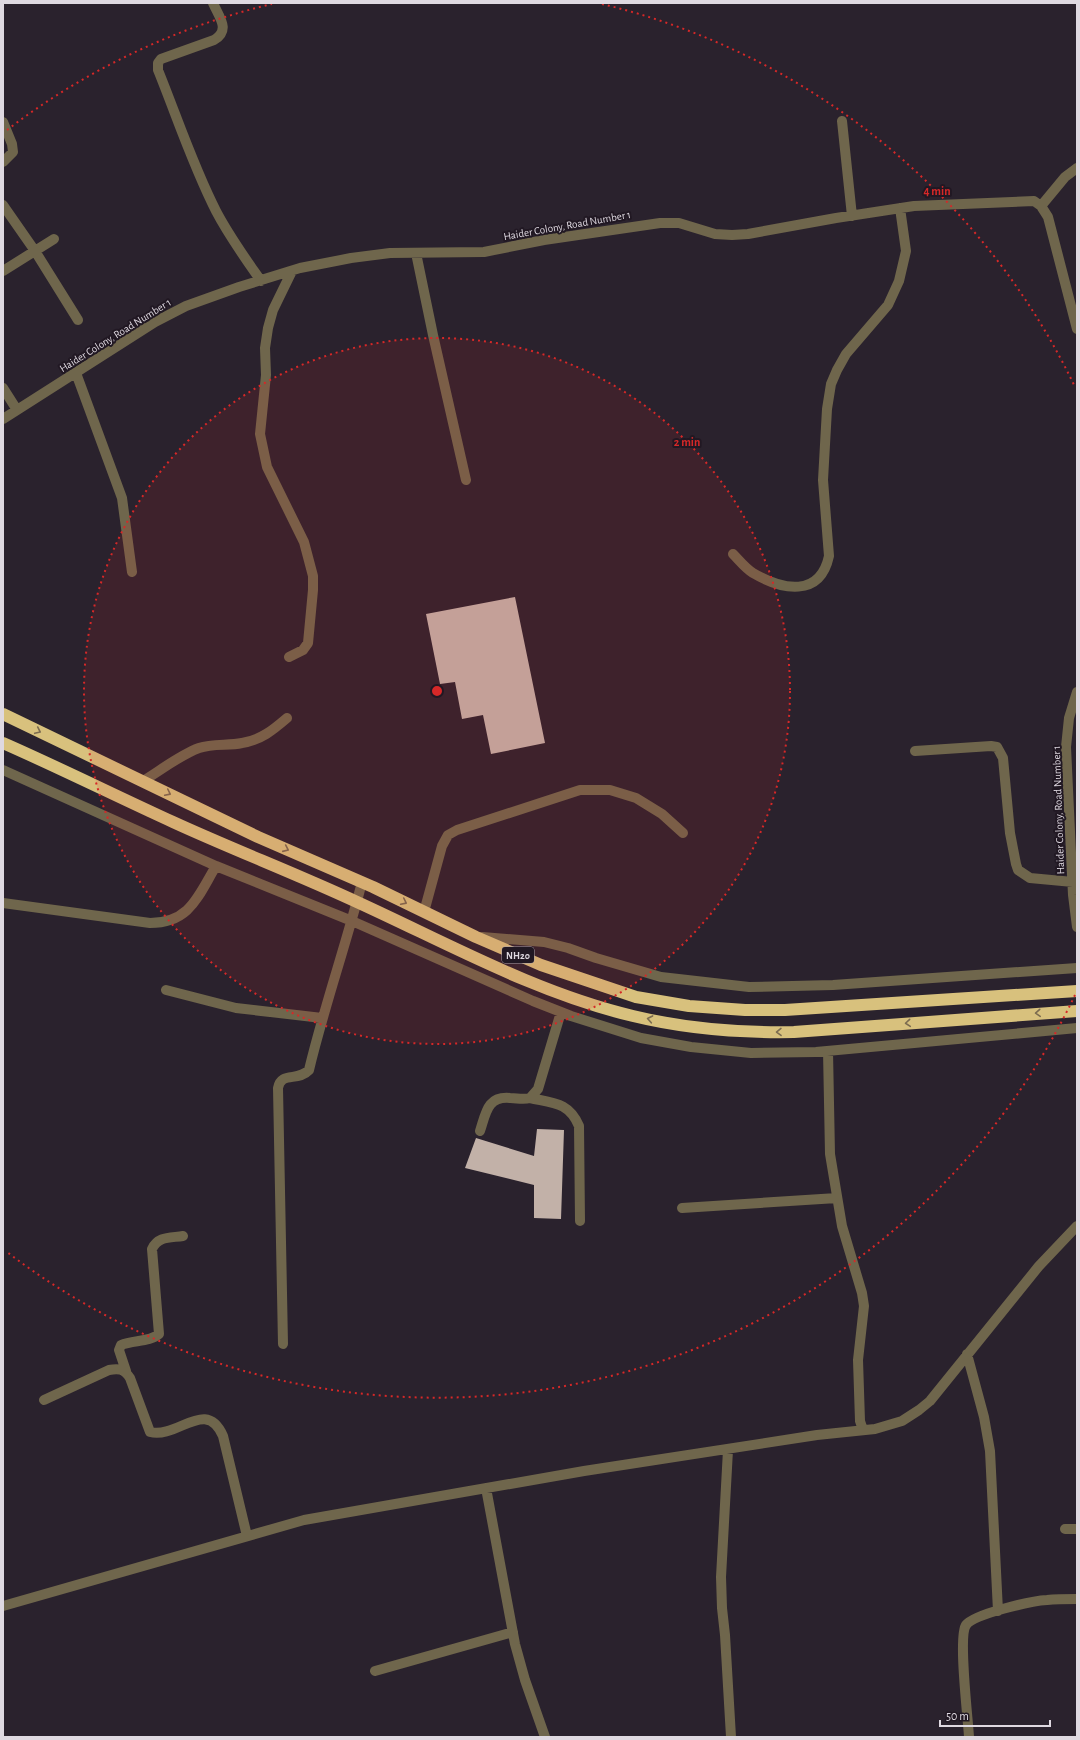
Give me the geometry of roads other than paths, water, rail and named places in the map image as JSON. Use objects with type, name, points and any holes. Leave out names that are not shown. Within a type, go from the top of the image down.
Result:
[{"type":"highway","name":"NH20","points":[[3,714],[143,780],[258,837],[362,882],[476,937],[541,965],[636,997],[689,1006],[745,1010],[785,1010],[1077,991]]},
{"type":"highway","name":"NH20","points":[[3,743],[174,822],[357,901],[459,951],[581,1001],[632,1016],[702,1029],[752,1033],[794,1032],[1077,1011]]},
{"type":"street","points":[[213,3],[224,30],[221,36],[214,40],[161,59],[158,63],[158,70],[194,161],[216,210],[235,244],[261,280]]},
{"type":"street","points":[[842,121],[852,216]]},
{"type":"street","points":[[3,122],[12,144],[13,152],[3,162]]},
{"type":"street","points":[[1077,168],[1070,172],[1041,206],[1048,217],[1054,236],[1077,329]]},
{"type":"street","name":"Haider Colony, Road Number 1","points":[[3,419],[155,322],[180,309],[261,280],[292,271],[351,258],[390,253],[484,252],[544,240],[660,223],[679,224],[715,234],[748,234],[900,208],[1022,201],[1034,201],[1041,206]]},
{"type":"street","points":[[3,204],[36,251],[78,320]]},
{"type":"street","points":[[733,554],[752,572],[765,579],[791,587],[805,586],[813,583],[826,566],[828,556],[823,480],[827,409],[831,384],[846,354],[888,305],[899,280],[906,251],[900,208]]},
{"type":"street","points":[[3,271],[54,239]]},
{"type":"street","points":[[416,253],[466,480]]},
{"type":"street","points":[[289,657],[303,650],[308,643],[314,590],[313,576],[304,542],[267,467],[260,434],[266,375],[265,348],[268,328],[272,310],[292,271]]},
{"type":"street","points":[[76,373],[122,498],[132,572]]},
{"type":"street","points":[[3,388],[17,410]]},
{"type":"street","name":"Haider Colony, Road Number 1","points":[[1077,692],[1069,718],[1066,747],[1073,882],[1077,928]]},
{"type":"street","points":[[143,780],[198,749],[208,746],[241,744],[254,740],[269,733],[287,718]]},
{"type":"street","points":[[915,751],[991,746],[997,747],[1003,758],[1010,833],[1018,870],[1030,878],[1073,882]]},
{"type":"street","points":[[3,770],[216,866],[352,921],[561,1012],[600,1026],[641,1038],[691,1047],[751,1053],[828,1051],[1077,1028]]},
{"type":"street","points":[[424,912],[439,854],[448,835],[457,830],[580,790],[610,790],[636,798],[662,814],[684,833]]},
{"type":"street","points":[[3,903],[150,924],[164,924],[186,912],[195,902],[216,866]]},
{"type":"street","points":[[283,1344],[278,1084],[284,1078],[302,1076],[309,1070],[322,1018],[352,921],[362,882]]},
{"type":"street","points":[[476,937],[544,942],[660,977],[748,987],[833,985],[1077,968]]},
{"type":"street","points":[[166,990],[236,1008],[322,1018]]},
{"type":"street","points":[[530,1098],[538,1089],[561,1012]]},
{"type":"street","points":[[828,1051],[830,1154],[842,1226],[862,1293],[864,1306],[858,1360],[859,1407],[860,1421],[863,1430]]},
{"type":"street","points":[[480,1131],[489,1104],[503,1097],[530,1098],[559,1105],[568,1109],[574,1115],[579,1126],[580,1221]]},
{"type":"street","points":[[682,1208],[837,1198]]},
{"type":"street","points":[[3,1606],[304,1520],[584,1471],[728,1450],[817,1435],[876,1429],[902,1421],[930,1401],[1039,1266],[1077,1226]]},
{"type":"street","points":[[183,1236],[162,1238],[152,1249],[159,1334],[155,1338],[127,1342],[121,1345],[119,1350],[150,1432],[157,1434],[206,1418],[214,1421],[219,1427],[223,1436],[247,1536]]},
{"type":"street","points":[[967,1354],[984,1417],[990,1451],[998,1611]]},
{"type":"street","points":[[44,1400],[108,1370],[118,1368],[126,1371]]},
{"type":"street","points":[[728,1450],[722,1600],[731,1737]]},
{"type":"street","points":[[486,1488],[513,1632],[525,1680],[545,1737]]},
{"type":"street","points":[[1065,1529],[1077,1529]]},
{"type":"street","points":[[969,1737],[963,1634],[966,1626],[970,1621],[981,1615],[1047,1600],[1077,1599]]},
{"type":"street","points":[[375,1671],[513,1632]]}]
